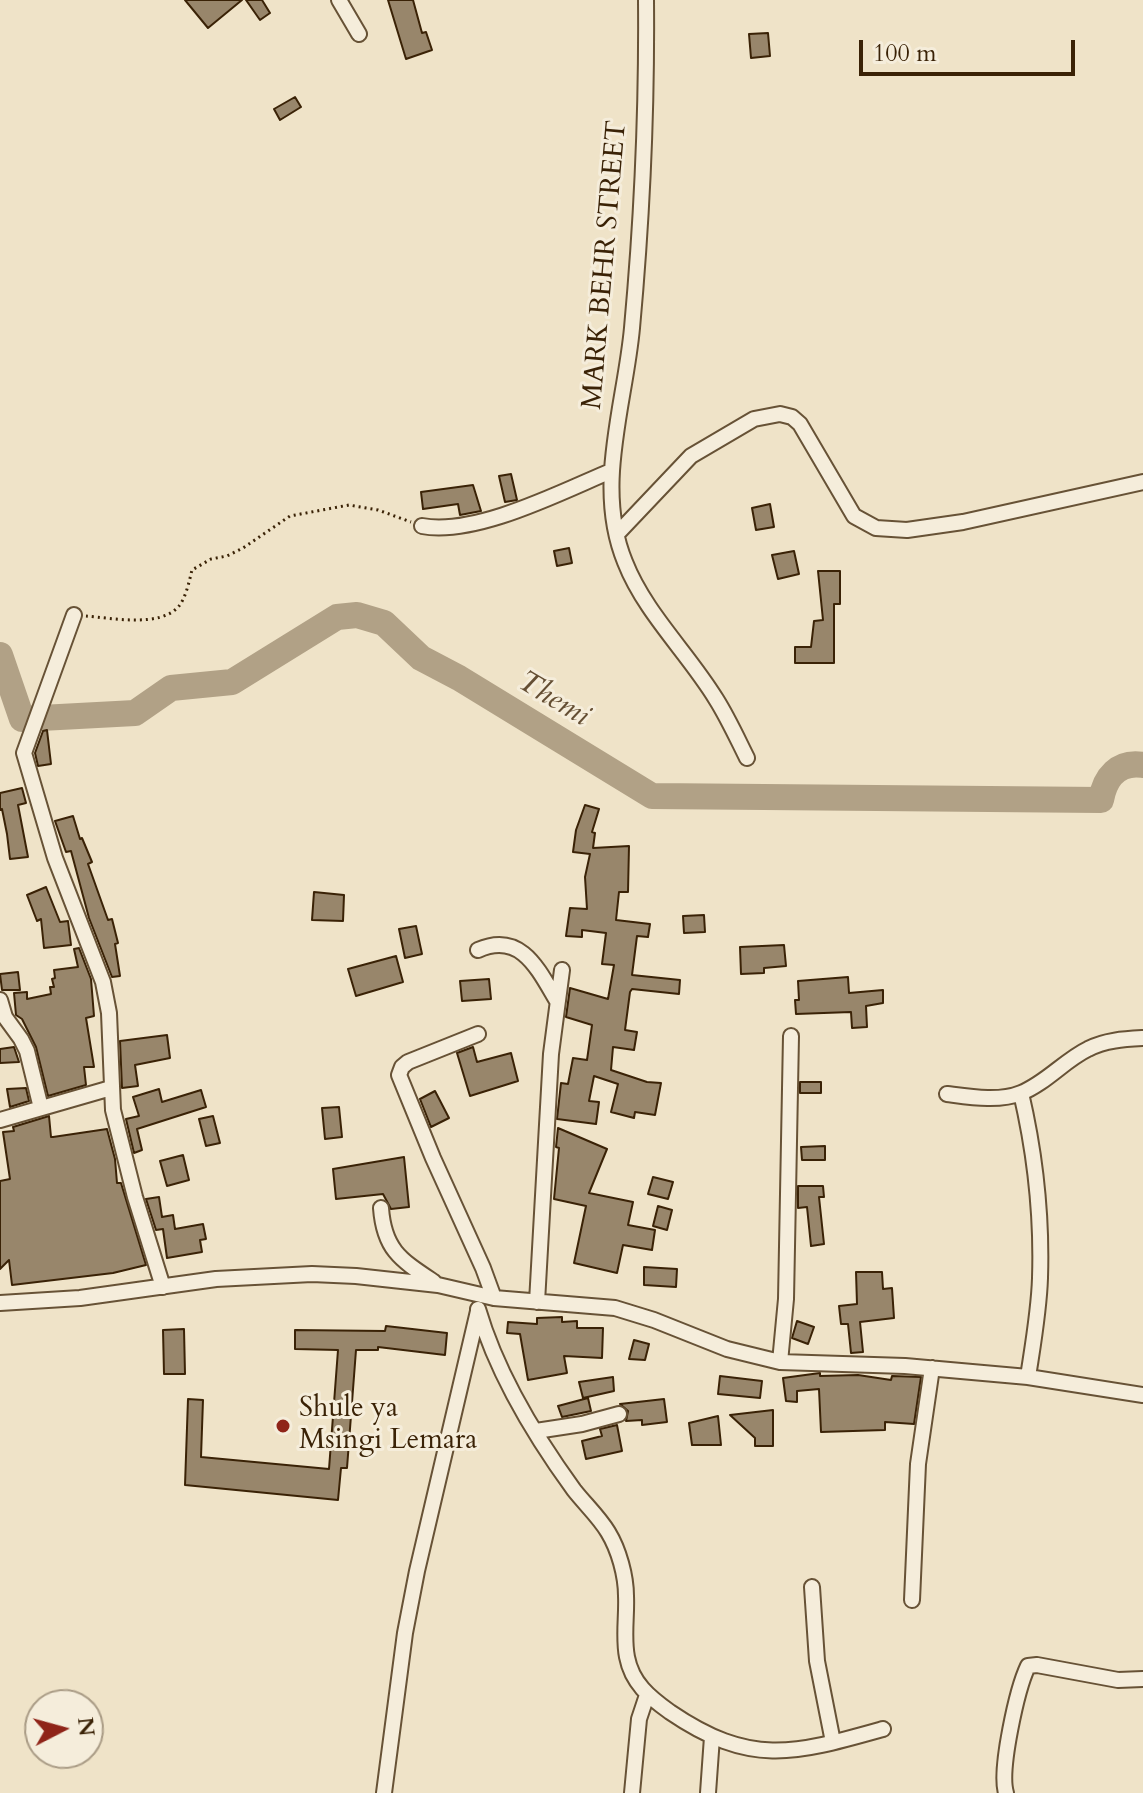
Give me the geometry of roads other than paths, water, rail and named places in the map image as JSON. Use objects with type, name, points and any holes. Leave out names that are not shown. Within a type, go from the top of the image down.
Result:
[{"type":"street","points":[[339,0],[359,34]]},
{"type":"street","name":"MARK BEHR STREET","points":[[646,0],[644,146],[632,332],[611,471],[617,534],[625,562],[639,590],[716,698],[747,758]]},
{"type":"street","points":[[617,534],[691,456],[754,419],[780,414],[792,417],[800,424],[854,516],[876,528],[907,530],[963,522],[1143,482]]},
{"type":"street","points":[[422,526],[435,529],[485,520],[611,471]]},
{"type":"street","points":[[74,615],[24,753],[55,858],[103,982],[109,1013],[111,1088],[118,1132],[163,1287]]},
{"type":"street","points":[[478,950],[491,944],[510,945],[536,966],[557,1001]]},
{"type":"street","points":[[537,1302],[550,1067],[562,970]]},
{"type":"street","points":[[0,1000],[5,1017],[27,1051],[41,1108]]},
{"type":"street","points":[[478,1034],[408,1062],[399,1075],[483,1268],[489,1347],[536,1431],[574,1490],[608,1531],[615,1547],[627,1592],[627,1657],[638,1685],[685,1723],[729,1744],[764,1751],[833,1742],[883,1729]]},
{"type":"street","points":[[780,1362],[786,1299],[791,1036]]},
{"type":"street","points":[[947,1094],[975,1098],[1021,1093],[1089,1048],[1119,1040],[1143,1038]]},
{"type":"street","points":[[0,1120],[111,1088]]},
{"type":"street","points":[[1021,1093],[1035,1162],[1040,1240],[1038,1309],[1028,1377]]},
{"type":"street","points":[[381,1208],[382,1230],[394,1251],[401,1260],[438,1285]]},
{"type":"street","points":[[0,1303],[80,1298],[216,1279],[312,1274],[356,1276],[438,1285],[484,1301],[592,1305],[634,1312],[727,1349],[780,1362],[932,1368],[1028,1377],[1143,1395]]},
{"type":"street","points":[[384,1793],[405,1633],[417,1571],[484,1301]]},
{"type":"street","points":[[912,1600],[918,1464],[932,1368]]},
{"type":"street","points":[[536,1431],[619,1414]]},
{"type":"street","points":[[812,1587],[817,1661],[833,1742]]},
{"type":"street","points":[[1006,1793],[1003,1774],[1015,1709],[1028,1666],[1118,1680],[1143,1679]]},
{"type":"street","points":[[632,1793],[639,1719],[647,1695]]},
{"type":"street","points":[[708,1793],[712,1737]]},
{"type":"waterway","name":"Themi","points":[[0,655],[22,719],[135,713],[171,688],[232,682],[337,617],[357,615],[384,623],[421,658],[652,796],[1101,800],[1114,772],[1134,764],[1143,765]]},
{"type":"place","name":"Shule ya Msingi Lemara","points":[[283,1426]]}]
